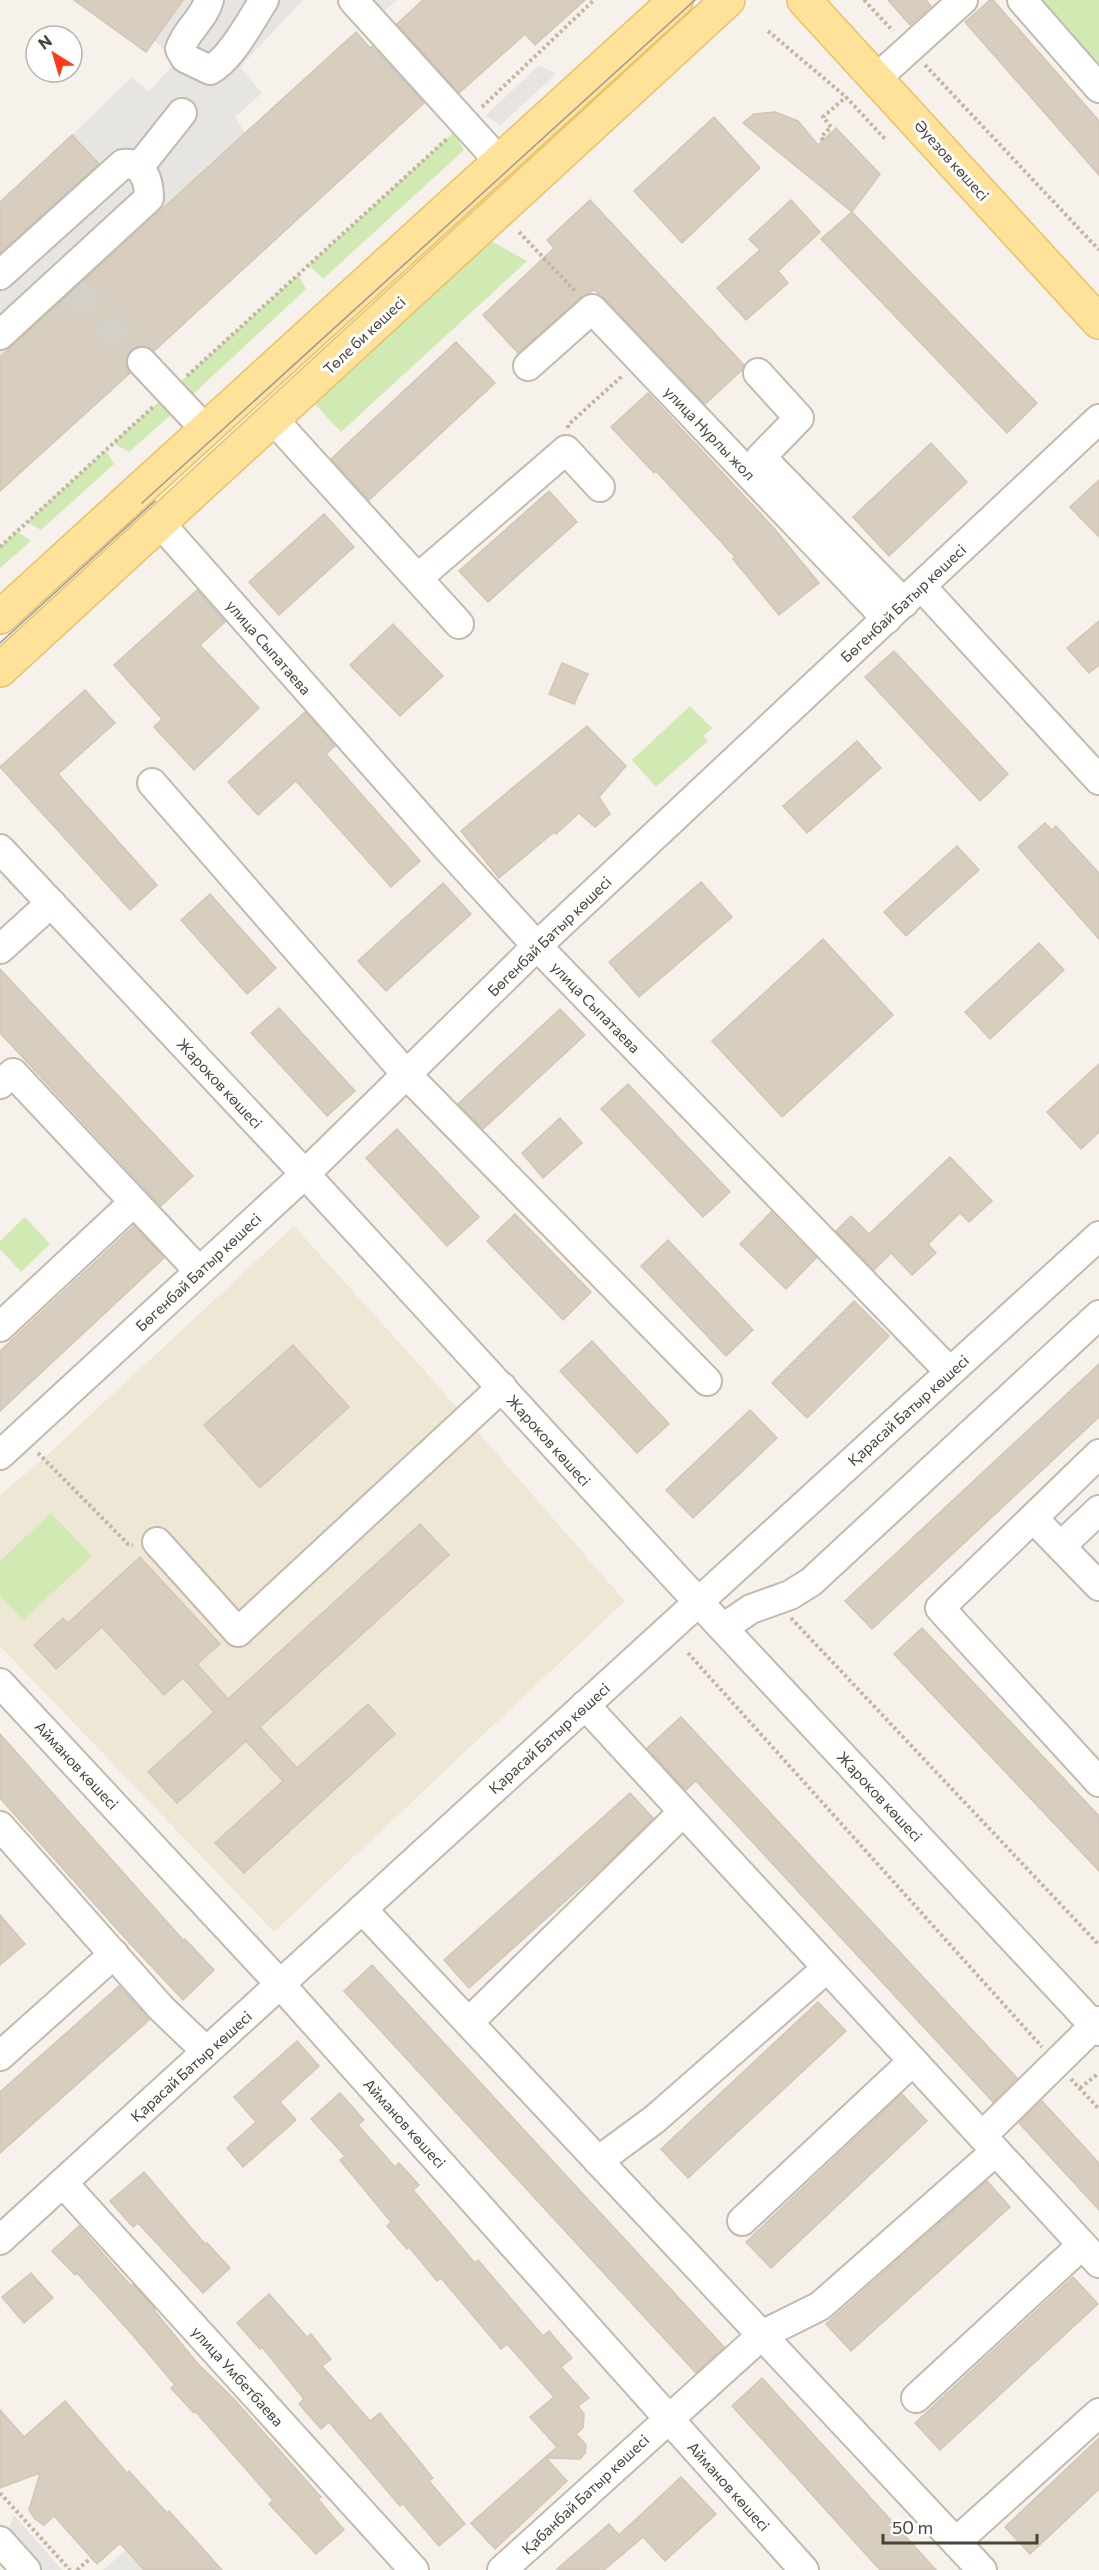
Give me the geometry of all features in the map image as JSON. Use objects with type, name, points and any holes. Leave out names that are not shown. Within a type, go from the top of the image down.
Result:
[{"type":"main road","points":[[0,617],[676,0]]},
{"type":"main road","name":"Төле би көшесі","points":[[0,670],[728,0]]},
{"type":"main road","name":"Әуезов көшесі","points":[[804,0],[1099,322]]},
{"type":"street","points":[[209,0],[206,11],[184,38],[180,49],[185,58],[210,70],[218,66],[236,43],[264,0]]},
{"type":"street","points":[[353,0],[499,161]]},
{"type":"street","points":[[877,78],[963,0]]},
{"type":"street","points":[[1022,0],[1099,88]]},
{"type":"street","points":[[139,167],[182,113]]},
{"type":"street","points":[[0,275],[123,164],[131,163],[139,167],[147,180],[148,198],[68,284],[0,335]]},
{"type":"street","points":[[528,366],[592,309]]},
{"type":"street","name":"улица Нурлы жол","points":[[592,309],[640,360],[1099,780]]},
{"type":"street","points":[[142,362],[205,429]]},
{"type":"street","points":[[758,373],[799,418],[761,457],[904,602]]},
{"type":"street","name":"Бөгенбай Батыр көшесі","points":[[10,1445],[305,1174],[537,946],[1099,419]]},
{"type":"street","points":[[273,420],[459,624]]},
{"type":"street","points":[[418,578],[566,450],[600,487]]},
{"type":"street","name":"улица Сыпатаева","points":[[160,523],[449,850],[537,946],[950,1372]]},
{"type":"street","points":[[152,783],[406,1074],[707,1381]]},
{"type":"street","name":"Жароков көшесі","points":[[0,849],[305,1174],[698,1602],[1098,2026]]},
{"type":"street","points":[[0,949],[51,903]]},
{"type":"street","points":[[4,1072],[134,1202],[199,1271]]},
{"type":"street","points":[[0,1328],[134,1202]]},
{"type":"street","name":"Қарасай Батыр көшесі","points":[[0,2240],[1099,1236]]},
{"type":"street","points":[[723,1628],[752,1609],[790,1595],[811,1582],[1099,1315]]},
{"type":"street","points":[[157,1542],[238,1632],[502,1387]]},
{"type":"street","points":[[1099,1454],[940,1608],[1099,1782]]},
{"type":"street","points":[[1061,1546],[1099,1510]]},
{"type":"street","points":[[1033,1518],[1099,1586]]},
{"type":"street","name":"Айманов көшесі","points":[[0,1683],[280,1984],[804,2570]]},
{"type":"street","points":[[585,1706],[1091,2254],[916,2398]]},
{"type":"street","points":[[469,2022],[683,1812]]},
{"type":"street","points":[[0,1826],[161,2008],[206,2052]]},
{"type":"street","points":[[362,1909],[982,2570]]},
{"type":"street","points":[[0,2056],[114,1954]]},
{"type":"street","points":[[598,2160],[655,2119],[827,1968]]},
{"type":"street","name":"Қабанбай Батыр көшесі","points":[[502,2570],[762,2335],[820,2306],[989,2144],[1056,2063],[1098,2026]]},
{"type":"street","points":[[742,2221],[913,2061]]},
{"type":"street","name":"улица Умбетбаева","points":[[63,2183],[414,2570]]},
{"type":"street","points":[[956,2542],[1099,2413]]},
{"type":"street","points":[[0,2541],[26,2570]]},
{"type":"path","points":[[0,547],[464,123],[594,0]]},
{"type":"path","points":[[864,0],[1099,250]]},
{"type":"path","points":[[768,31],[846,97],[885,139]]},
{"type":"path","points":[[824,140],[820,137],[831,127],[822,117],[846,97]]},
{"type":"path","points":[[519,232],[592,309]]},
{"type":"path","points":[[566,450],[568,425],[640,360]]},
{"type":"path","points":[[10,1445],[128,1544],[138,1546],[149,1541],[157,1542]]},
{"type":"path","points":[[774,1601],[1099,1945]]},
{"type":"path","points":[[688,1653],[1099,2109]]},
{"type":"path","points":[[1080,2088],[1099,2073]]},
{"type":"path","points":[[0,2493],[70,2570]]},
{"type":"path","points":[[77,2570],[91,2558]]},
{"type":"shaded area","points":[[183,0],[303,0],[240,67],[262,93],[235,117],[245,133],[0,357],[0,268],[104,170],[72,135],[131,78],[149,91],[176,62],[154,40]]},
{"type":"shaded area","points":[[353,0],[397,0],[372,21]]},
{"type":"shaded area","points":[[539,65],[556,74],[501,125],[485,116]]},
{"type":"shaded area","points":[[294,1226],[424,1370],[625,1601],[274,1932],[0,1646],[0,1495],[44,1458]]},
{"type":"shaded area","points":[[14,2515],[62,2570],[26,2570],[4,2545]]},
{"type":"shaded area","points":[[126,2550],[144,2570],[103,2570]]},
{"type":"green space","points":[[1008,0],[1099,0],[1099,103]]},
{"type":"green space","points":[[454,132],[464,150],[323,279],[309,265]]},
{"type":"green space","points":[[486,238],[527,261],[341,432],[312,401]]},
{"type":"green space","points":[[298,275],[306,289],[189,398],[174,388]]},
{"type":"green space","points":[[165,396],[174,412],[129,452],[113,443]]},
{"type":"green space","points":[[106,450],[114,464],[41,530],[27,522]]},
{"type":"green space","points":[[17,531],[31,541],[0,568],[0,547]]},
{"type":"green space","points":[[690,706],[712,728],[704,736],[708,741],[656,787],[632,760]]},
{"type":"green space","points":[[25,1217],[50,1244],[21,1272],[0,1249],[0,1241]]},
{"type":"green space","points":[[51,1513],[92,1556],[23,1620],[0,1596],[0,1561]]},
{"type":"building","points":[[74,0],[183,0],[146,52]]},
{"type":"building","points":[[423,0],[585,0],[535,45],[525,34],[459,93],[397,24]]},
{"type":"building","points":[[888,0],[926,0],[931,6],[910,25]]},
{"type":"building","points":[[990,0],[993,0],[1099,121],[1099,175],[965,22]]},
{"type":"building","points":[[356,32],[370,48],[372,46],[424,103],[154,351],[146,346],[138,346],[131,350],[126,358],[126,365],[130,373],[0,491],[0,357]]},
{"type":"building","points":[[775,112],[798,121],[818,145],[836,128],[880,174],[852,212],[743,123],[754,114]]},
{"type":"building","points":[[714,117],[760,168],[682,243],[634,191]]},
{"type":"building","points":[[72,135],[99,164],[0,253],[0,202]]},
{"type":"building","points":[[590,200],[744,365],[742,370],[705,404],[594,290],[581,297],[518,353],[483,315],[554,248],[547,240]]},
{"type":"building","points":[[791,200],[820,232],[778,271],[788,283],[746,320],[717,288],[760,250],[749,239]]},
{"type":"building","points":[[852,212],[1037,403],[1007,433],[821,239]]},
{"type":"building","points":[[456,342],[495,383],[369,500],[331,459]]},
{"type":"building","points":[[648,393],[772,526],[819,583],[779,615],[733,559],[735,557],[656,471],[654,473],[611,427]]},
{"type":"building","points":[[931,443],[967,482],[889,556],[853,517]]},
{"type":"building","points":[[1099,480],[1099,537],[1070,507]]},
{"type":"building","points":[[549,491],[577,522],[488,602],[459,571]]},
{"type":"building","points":[[324,514],[354,547],[279,615],[249,582]]},
{"type":"building","points":[[197,590],[225,622],[200,645],[259,708],[194,770],[154,727],[162,719],[114,665]]},
{"type":"building","points":[[1099,621],[1099,665],[1089,673],[1067,648]]},
{"type":"building","points":[[393,624],[443,676],[400,716],[350,665]]},
{"type":"building","points":[[894,651],[1008,774],[980,801],[865,677]]},
{"type":"building","points":[[562,663],[588,674],[574,704],[549,694]]},
{"type":"building","points":[[85,690],[115,723],[58,774],[157,885],[130,910],[0,767]]},
{"type":"building","points":[[305,712],[335,746],[326,754],[420,861],[391,887],[296,781],[258,815],[228,782]]},
{"type":"building","points":[[587,726],[626,766],[599,797],[610,814],[595,827],[579,813],[499,878],[461,831]]},
{"type":"building","points":[[857,741],[881,768],[807,833],[783,806]]},
{"type":"building","points":[[1045,823],[1052,830],[1056,826],[1099,873],[1099,939],[1018,847]]},
{"type":"building","points":[[957,846],[979,870],[906,936],[884,912]]},
{"type":"building","points":[[701,882],[732,917],[639,997],[609,962]]},
{"type":"building","points":[[443,883],[471,914],[386,991],[358,961]]},
{"type":"building","points":[[210,894],[276,968],[247,994],[181,920]]},
{"type":"building","points":[[823,939],[893,1015],[782,1117],[712,1041]]},
{"type":"building","points":[[1039,943],[1064,970],[990,1039],[965,1012]]},
{"type":"building","points":[[0,969],[193,1176],[161,1206],[0,1033]]},
{"type":"building","points":[[279,1008],[355,1091],[327,1116],[251,1033]]},
{"type":"building","points":[[560,1009],[585,1035],[483,1129],[458,1104]]},
{"type":"building","points":[[1099,1064],[1099,1132],[1081,1149],[1047,1112]]},
{"type":"building","points":[[628,1084],[730,1192],[703,1217],[601,1109]]},
{"type":"building","points":[[560,1118],[582,1143],[543,1178],[522,1153]]},
{"type":"building","points":[[397,1129],[479,1217],[447,1246],[366,1158]]},
{"type":"building","points":[[950,1157],[992,1201],[969,1222],[960,1213],[928,1244],[936,1253],[912,1275],[891,1253],[874,1270],[836,1231],[851,1216],[869,1234]]},
{"type":"building","points":[[771,1212],[816,1258],[786,1289],[740,1244]]},
{"type":"building","points":[[515,1214],[591,1292],[563,1320],[487,1241]]},
{"type":"building","points":[[134,1226],[164,1258],[0,1411],[0,1351]]},
{"type":"building","points":[[668,1240],[753,1330],[726,1356],[641,1266]]},
{"type":"building","points":[[854,1301],[889,1336],[807,1418],[772,1383]]},
{"type":"building","points":[[592,1341],[669,1424],[637,1453],[560,1371]]},
{"type":"building","points":[[293,1345],[349,1407],[260,1488],[204,1425]]},
{"type":"building","points":[[1099,1364],[1099,1417],[872,1629],[845,1601]]},
{"type":"building","points":[[750,1410],[777,1438],[693,1518],[666,1490]]},
{"type":"building","points":[[420,1524],[449,1555],[260,1727],[297,1768],[368,1704],[395,1734],[244,1873],[215,1843],[283,1781],[246,1741],[177,1803],[148,1772],[214,1712],[183,1678],[164,1695],[102,1627],[56,1669],[34,1645],[63,1618],[68,1623],[140,1557],[220,1644],[197,1664],[228,1699]]},
{"type":"building","points":[[922,1628],[1099,1816],[1099,1871],[894,1654]]},
{"type":"building","points":[[681,1717],[1017,2078],[993,2102],[696,1781],[686,1790],[647,1748]]},
{"type":"building","points":[[0,1734],[184,1941],[185,1939],[214,1970],[183,2000],[0,1798]]},
{"type":"building","points":[[630,1793],[653,1818],[611,1860],[469,1988],[444,1960]]},
{"type":"building","points":[[0,1915],[25,1944],[0,1965]]},
{"type":"building","points":[[372,1965],[724,2347],[696,2373],[344,1991]]},
{"type":"building","points":[[119,1986],[149,2020],[0,2153],[0,2092]]},
{"type":"building","points":[[818,2002],[846,2031],[688,2178],[661,2149]]},
{"type":"building","points":[[297,2041],[319,2066],[280,2102],[296,2120],[243,2167],[227,2148],[256,2122],[234,2097]]},
{"type":"building","points":[[340,2093],[364,2120],[358,2125],[395,2167],[399,2163],[419,2185],[413,2190],[475,2263],[478,2260],[543,2336],[549,2331],[572,2358],[561,2367],[589,2398],[578,2406],[584,2414],[583,2428],[576,2434],[586,2445],[585,2453],[580,2459],[546,2458],[567,2481],[495,2549],[471,2523],[557,2447],[530,2417],[554,2397],[507,2344],[501,2349],[441,2278],[437,2281],[409,2247],[407,2249],[387,2226],[391,2222],[340,2160],[345,2156],[311,2119]]},
{"type":"building","points":[[902,2094],[927,2121],[771,2268],[746,2242]]},
{"type":"building","points":[[1042,2101],[1099,2163],[1099,2210],[1019,2123]]},
{"type":"building","points":[[144,2172],[205,2244],[207,2243],[230,2268],[203,2293],[138,2223],[133,2227],[110,2201]]},
{"type":"building","points":[[987,2181],[1010,2207],[851,2351],[826,2324]]},
{"type":"building","points":[[79,2226],[131,2286],[133,2284],[155,2309],[198,2364],[233,2398],[321,2497],[318,2499],[344,2530],[316,2554],[269,2504],[273,2500],[195,2411],[194,2413],[171,2388],[175,2385],[130,2332],[77,2273],[75,2275],[52,2251]]},
{"type":"building","points":[[31,2273],[53,2298],[24,2323],[2,2297]]},
{"type":"building","points":[[1073,2277],[1098,2304],[940,2450],[915,2423]]},
{"type":"building","points":[[269,2294],[307,2337],[311,2334],[331,2359],[322,2366],[370,2421],[380,2413],[433,2478],[429,2481],[465,2524],[439,2546],[403,2504],[400,2506],[329,2422],[321,2429],[299,2404],[304,2399],[262,2347],[260,2349],[237,2323]]},
{"type":"building","points":[[762,2378],[936,2570],[880,2570],[732,2406]]},
{"type":"building","points":[[65,2401],[127,2473],[129,2471],[167,2513],[169,2511],[222,2570],[144,2570],[120,2543],[97,2564],[54,2516],[44,2525],[35,2519],[29,2510],[40,2473],[0,2488],[0,2410],[24,2437]]},
{"type":"building","points":[[1099,2438],[1099,2489],[1030,2554],[1005,2527]]},
{"type":"building","points":[[681,2477],[716,2514],[665,2561],[643,2537],[604,2570],[556,2570],[609,2524],[619,2535]]},
{"type":"tunnel","points":[[74,290],[142,362]]},
{"type":"tram line","points":[[142,503],[695,0]]},
{"type":"tram line","points":[[0,643],[155,501]]}]
